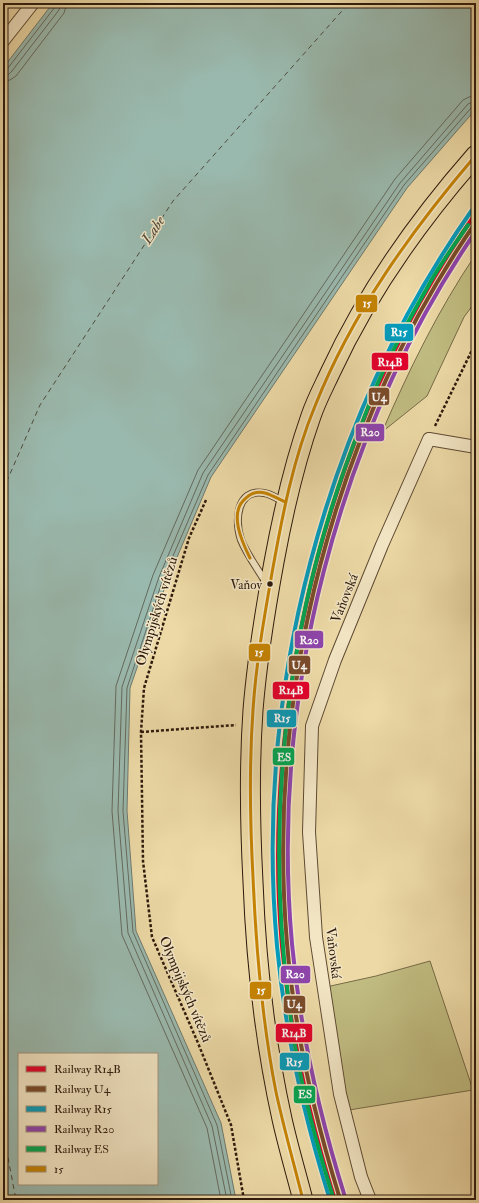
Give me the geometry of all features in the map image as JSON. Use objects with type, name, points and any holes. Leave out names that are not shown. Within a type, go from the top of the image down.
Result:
[{"type":"main road","points":[[303,1200],[281,1116],[260,985],[254,922],[251,807],[253,724],[257,668],[269,587],[285,502],[311,414],[346,342],[383,275],[424,217],[476,155]]},
{"type":"street","points":[[3,41],[33,3]]},
{"type":"street","points":[[429,439],[476,447]]},
{"type":"street","name":"Vaňovská","points":[[370,1200],[361,1177],[340,1094],[316,937],[309,832],[312,726],[335,660],[382,545],[429,439]]},
{"type":"lane","points":[[269,587],[250,558],[241,540],[237,520],[241,502],[252,493],[265,492],[285,502]]},
{"type":"path","points":[[429,439],[476,342]]},
{"type":"path","name":"Olympijských vítězů","points":[[206,500],[189,538],[144,688],[141,732],[143,861],[152,937],[198,1043],[231,1125],[244,1200]]},
{"type":"path","points":[[141,732],[253,724]]},
{"type":"shaded area","points":[[476,254],[476,301],[464,317],[427,396],[382,432],[425,341],[449,297]]},
{"type":"shaded area","points":[[430,961],[473,1090],[349,1110],[326,987],[376,976]]},
{"type":"water","name":"Labe","points":[[53,3],[476,3],[476,109],[407,188],[211,477],[167,581],[130,688],[127,811],[136,931],[221,1123],[236,1200],[3,1200],[3,68]]},
{"type":"ferry route","points":[[3,490],[40,405],[173,201],[349,3]]},
{"type":"ferry route","points":[[3,1131],[16,1200]]},
{"type":"rail line","name":"R15","points":[[330,1200],[304,1106],[290,1042],[277,946],[273,850],[277,753],[290,656],[311,561],[340,467],[376,377],[420,291],[472,210]]},
{"type":"rail line","name":"R14B","points":[[335,1200],[317,1138],[295,1043],[280,921],[278,870],[280,794],[284,744],[293,673],[307,603],[324,534],[346,466],[372,400],[402,335],[437,273],[476,213]]},
{"type":"rail line","name":"U4","points":[[340,1199],[306,1072],[290,976],[287,943],[283,849],[288,754],[300,659],[320,566],[348,475],[383,386],[426,302],[476,222]]},
{"type":"rail line","name":"ES","points":[[334,1200],[312,1123],[293,1034],[281,923],[279,850],[282,778],[289,705],[300,633],[316,562],[337,492],[362,423],[378,382],[402,333],[436,273],[468,225]]},
{"type":"rail line","name":"R20","points":[[345,1197],[327,1135],[305,1040],[292,944],[288,851],[292,758],[304,664],[324,572],[351,481],[386,394],[427,310],[476,231]]},
{"type":"transit line","name":"15","points":[[303,1200],[279,1106],[271,1065],[263,1012],[256,931],[251,836],[251,752],[256,676],[266,607],[294,467],[307,426],[330,372],[347,338],[385,274],[406,243],[476,155]]},
{"type":"transit line","name":"15","points":[[250,558],[243,544],[238,527],[238,511],[241,504],[250,495],[259,492],[265,493],[285,502]]},
{"type":"place","name":"Vaňov","points":[[270,584]]}]
